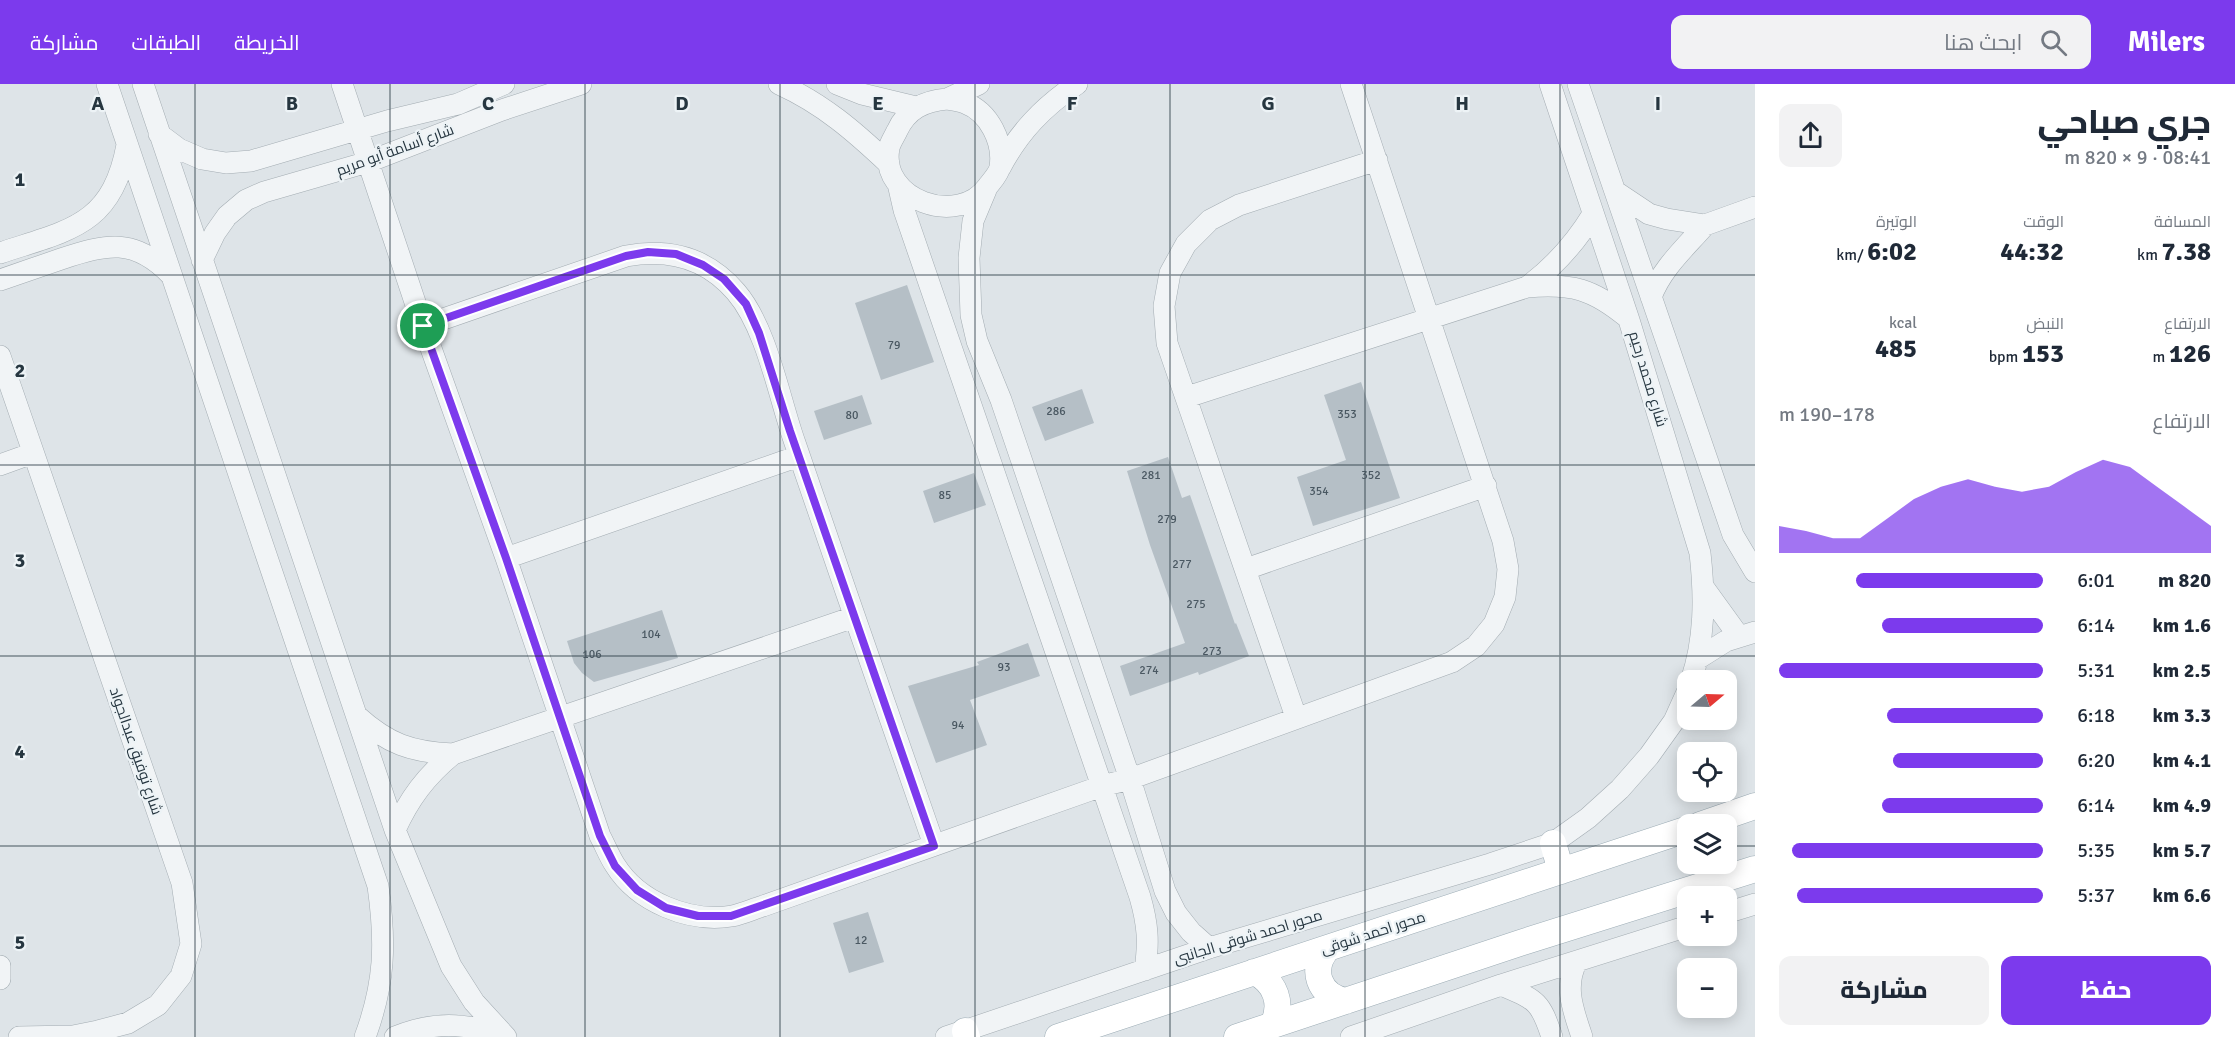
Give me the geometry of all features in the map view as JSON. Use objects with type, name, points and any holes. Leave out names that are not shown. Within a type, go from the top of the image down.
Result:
[{"type":"main road","points":[[1732,814],[1755,806]]},
{"type":"main road","name":"محور احمد شوقى","points":[[1058,1037],[1677,833]]},
{"type":"main road","points":[[1552,843],[1561,871]]},
{"type":"main road","points":[[1237,1037],[1755,869]]},
{"type":"main road","points":[[1328,948],[1319,961],[1318,977],[1331,996],[1346,1001]]},
{"type":"main road","points":[[1254,972],[1266,980],[1275,991],[1278,1012],[1273,1025]]},
{"type":"street","points":[[107,84],[378,886],[383,927],[382,968],[374,1013],[365,1037]]},
{"type":"street","points":[[143,84],[395,830],[451,966],[474,1002],[504,1036]]},
{"type":"street","points":[[342,84],[423,326],[506,558],[600,836],[615,866],[637,890],[666,908],[698,916],[731,916],[1102,786],[1130,779],[1452,662],[1476,646],[1494,624],[1505,597],[1508,569],[1503,541],[1351,84]]},
{"type":"street","name":"شارع أسامة أبو مريم","points":[[159,134],[179,149],[202,159],[226,163],[250,162],[458,104],[504,84]]},
{"type":"street","name":"شارع أسامة أبو مريم","points":[[202,260],[215,233],[227,216],[246,200],[264,192],[369,162],[502,110],[581,84]]},
{"type":"street","points":[[779,84],[806,96],[847,125],[889,164]]},
{"type":"street","points":[[837,84],[862,94],[916,107]]},
{"type":"street","points":[[979,84],[947,99],[931,101],[916,107],[903,119],[889,147],[889,164],[1147,921],[1149,946],[1145,970]]},
{"type":"street","points":[[1077,84],[1052,101],[1032,120],[1011,147],[986,190],[973,221],[969,258],[970,315],[977,341],[1000,400],[1130,779],[1165,891],[1176,913],[1191,932],[1209,948]]},
{"type":"street","points":[[1553,93],[1579,88]]},
{"type":"street","name":"شارع محمد رحيم","points":[[1579,88],[1733,536],[1755,572]]},
{"type":"street","name":"شارع محمد رحيم","points":[[1553,93],[1629,320],[1700,554],[1704,588],[1703,622],[1699,658],[1695,670]]},
{"type":"street","points":[[947,99],[966,103],[981,113],[993,128],[999,146],[1000,169]]},
{"type":"street","points":[[0,253],[71,230],[89,219],[104,204],[116,186],[128,144]]},
{"type":"street","points":[[1296,717],[1167,343],[1164,306],[1170,273],[1186,244],[1210,220],[1239,205],[1377,160]]},
{"type":"street","points":[[899,188],[917,200],[934,207],[953,207],[971,201],[986,190]]},
{"type":"street","points":[[1616,192],[1648,214],[1705,225]]},
{"type":"street","points":[[1651,297],[1657,281],[1665,270],[1705,225],[1755,207]]},
{"type":"street","points":[[1527,287],[1565,255],[1593,214]]},
{"type":"street","points":[[0,280],[101,247],[121,246],[141,252],[158,262],[172,277]]},
{"type":"street","points":[[423,326],[626,256],[648,252],[676,254],[703,265],[724,279],[746,304],[759,333],[799,456],[934,846]]},
{"type":"street","points":[[1187,397],[1527,287],[1555,285],[1582,290],[1608,302],[1629,320]]},
{"type":"street","name":"شارع توفيق عبدالجواد","points":[[0,356],[182,883],[191,944],[181,976],[158,1005],[129,1023],[73,1036],[20,1037]]},
{"type":"street","points":[[0,465],[33,453]]},
{"type":"street","points":[[506,558],[799,456]]},
{"type":"street","points":[[245,489],[276,479]]},
{"type":"street","points":[[1246,569],[1486,486]]},
{"type":"street","points":[[1699,658],[1712,648],[1747,634],[1704,588]]},
{"type":"street","points":[[395,830],[418,788],[434,769],[453,754],[854,617]]},
{"type":"street","points":[[356,714],[376,733],[400,746],[426,753],[453,754]]},
{"type":"street","points":[[1552,843],[1588,818],[1620,789],[1649,756],[1677,714]]},
{"type":"street","name":"محور احمد شوقى الجانبى","points":[[959,1035],[1209,948],[1490,864],[1552,843]]},
{"type":"street","points":[[1737,910],[1755,904]]},
{"type":"street","points":[[1351,1037],[1501,985],[1677,929]]},
{"type":"street","points":[[1577,961],[1571,976],[1570,996],[1582,1037]]},
{"type":"street","points":[[0,966],[0,979]]},
{"type":"street","points":[[1501,985],[1535,1000],[1545,1015],[1552,1037]]},
{"type":"street","points":[[395,1037],[414,1029],[444,1024],[474,1026],[504,1036]]},
{"type":"building","points":[[907,285],[934,362],[881,380],[855,303]]},
{"type":"building","points":[[1361,382],[1400,498],[1313,526],[1297,477],[1346,460],[1324,395]]},
{"type":"building","points":[[1082,389],[1094,423],[1045,441],[1032,407]]},
{"type":"building","points":[[862,395],[872,424],[824,440],[814,411]]},
{"type":"building","points":[[1168,457],[1182,498],[1190,495],[1235,624],[1249,656],[1199,675],[1198,672],[1130,696],[1120,666],[1185,643],[1150,545],[1127,471]]},
{"type":"building","points":[[974,473],[986,505],[934,523],[923,491]]},
{"type":"building","points":[[662,610],[678,658],[594,682],[574,663],[567,641]]},
{"type":"building","points":[[1028,643],[1040,676],[970,700],[987,745],[936,763],[908,686],[979,665],[977,662]]},
{"type":"building","points":[[868,912],[884,962],[849,973],[833,923]]},
{"type":"route","points":[[648,252],[676,254],[703,265],[724,279],[736,291],[746,304],[759,333],[790,431],[934,846],[731,916],[698,916],[666,908],[637,890],[615,866],[600,836],[506,558],[423,326],[626,256],[648,252]]}]
